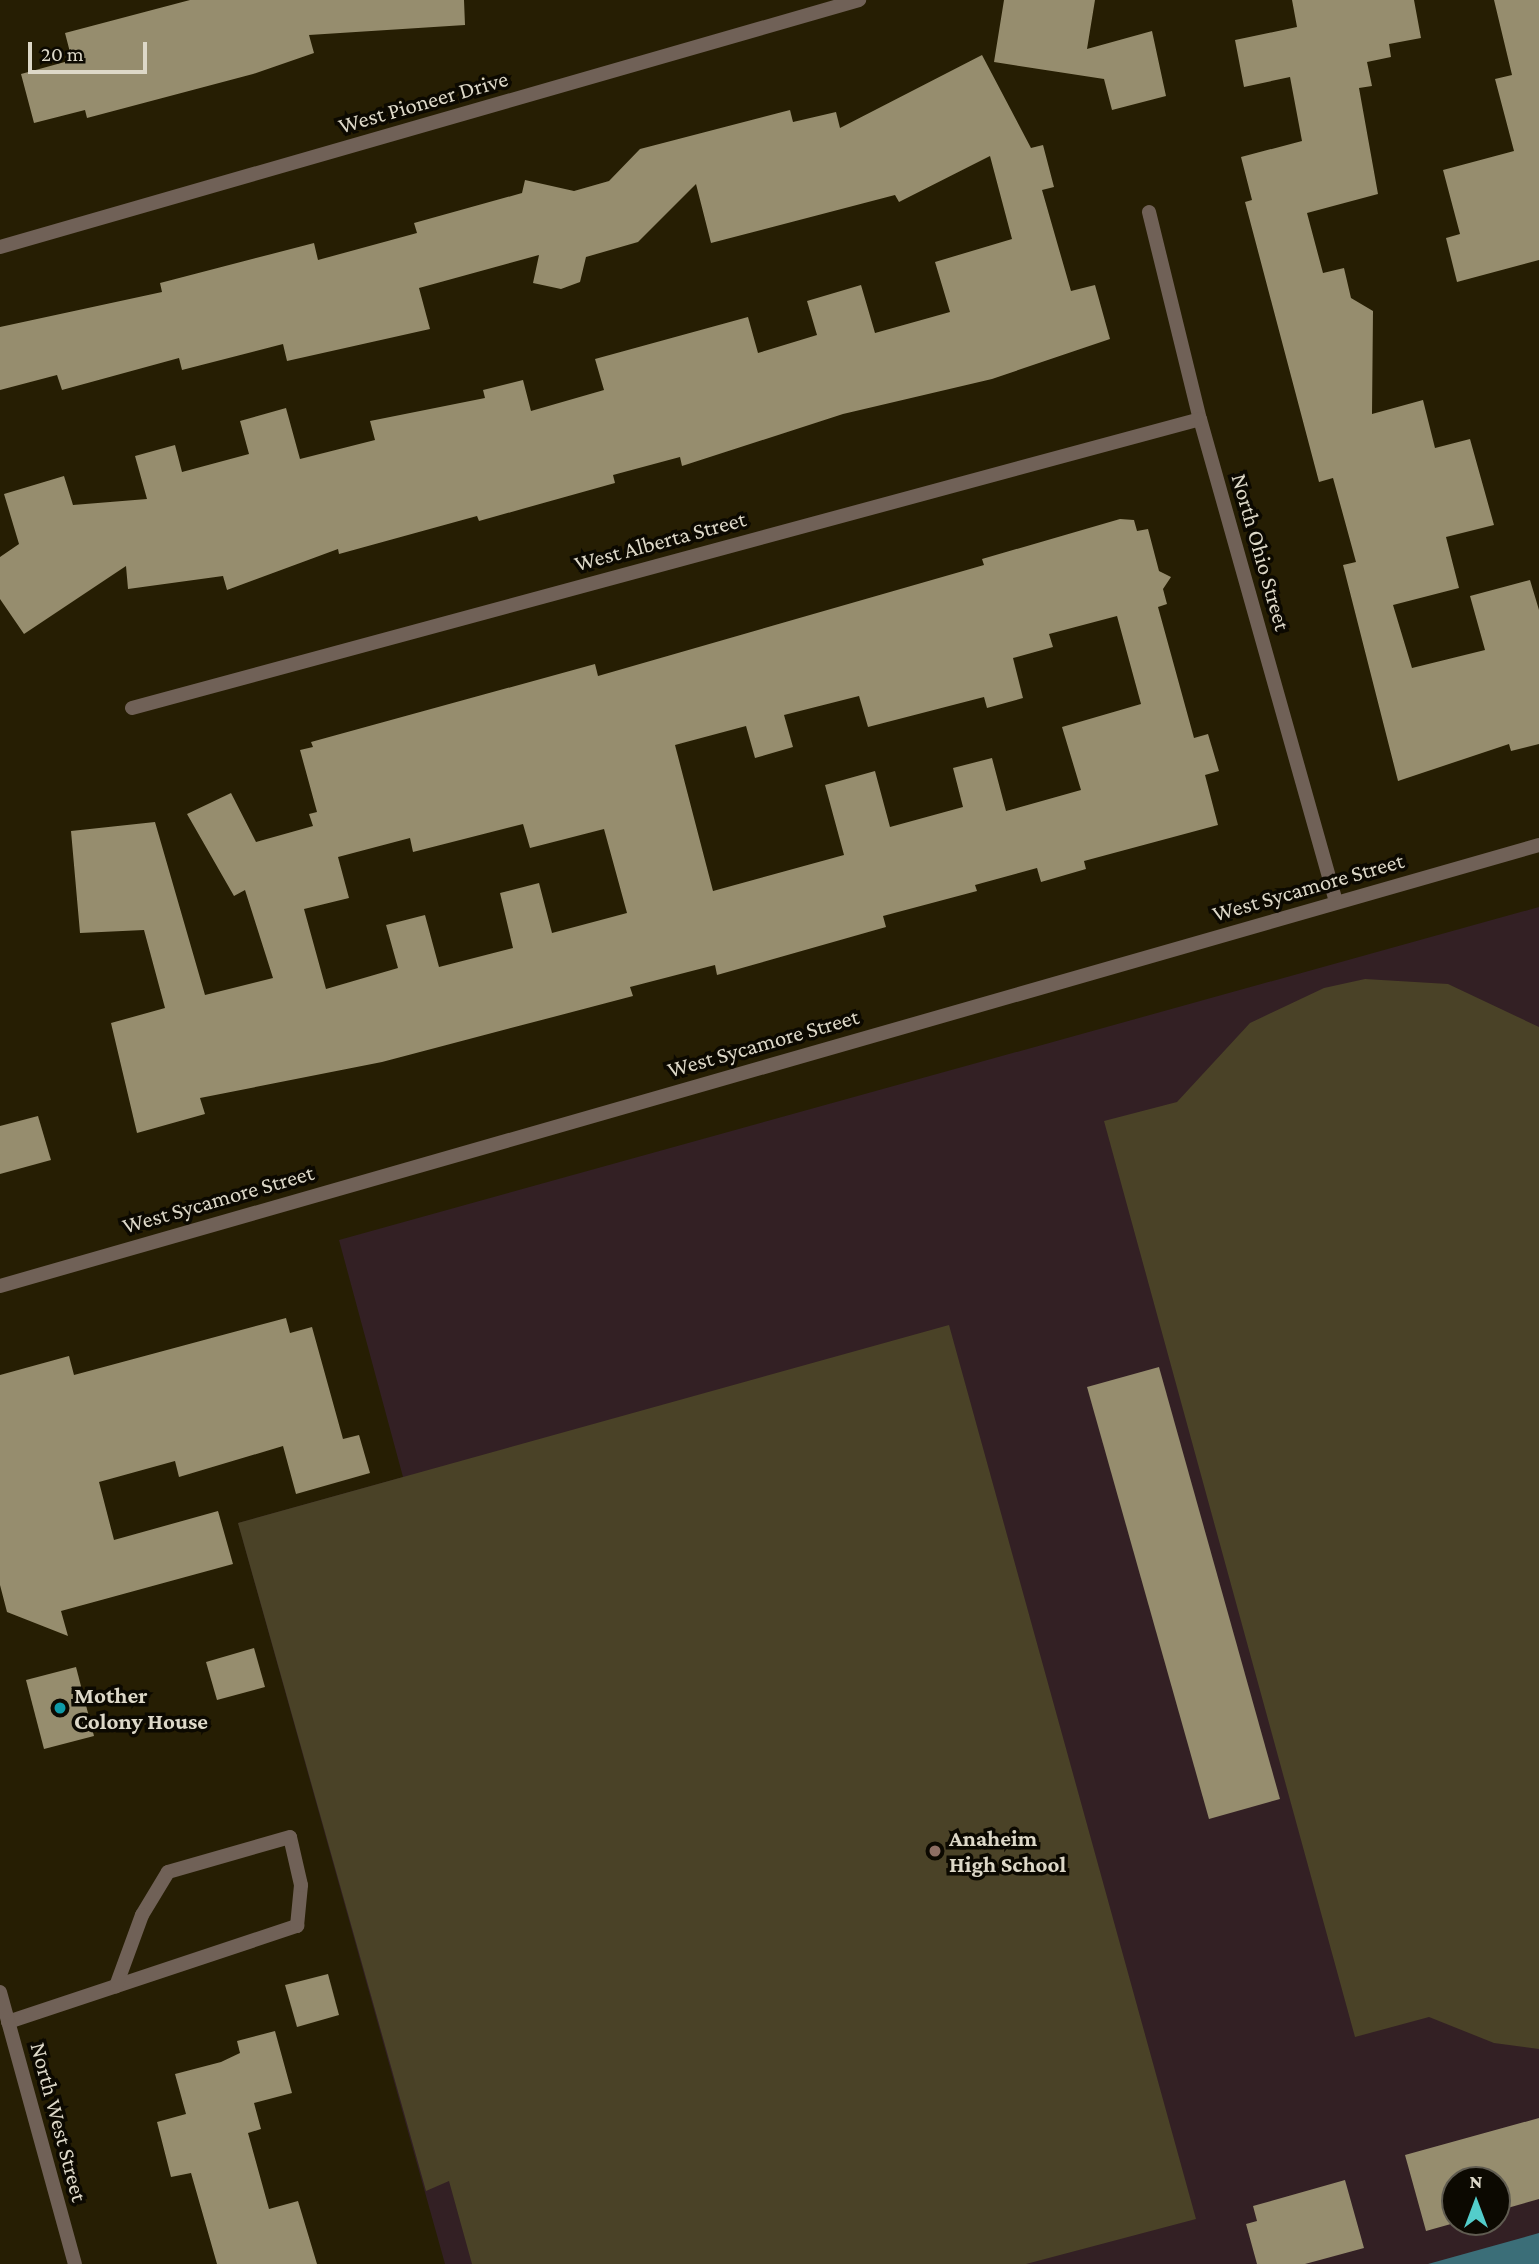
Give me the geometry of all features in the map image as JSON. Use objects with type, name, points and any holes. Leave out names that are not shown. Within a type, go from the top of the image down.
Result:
[{"type":"street","name":"West Pioneer Drive","points":[[0,247],[859,0]]},
{"type":"street","name":"North Ohio Street","points":[[1149,212],[1200,419],[1336,902]]},
{"type":"street","name":"West Alberta Street","points":[[132,708],[1200,419]]},
{"type":"street","name":"West Sycamore Street","points":[[0,1286],[1539,845]]},
{"type":"street","points":[[8,2022],[297,1926],[302,1885],[290,1837],[168,1872],[142,1915],[116,1986]]},
{"type":"street","name":"North West Street","points":[[0,1992],[75,2264]]},
{"type":"shaded area","name":"Anaheim High School","points":[[1539,907],[1539,2264],[445,2264],[238,1523],[403,1477],[339,1240]]},
{"type":"shaded area","points":[[1365,979],[1448,984],[1539,1027],[1539,2049],[1494,2043],[1429,2017],[1355,2037],[1104,1121],[1177,1102],[1250,1023],[1324,988]]},
{"type":"shaded area","points":[[949,1325],[1196,2219],[1026,2264],[472,2264],[449,2181],[426,2191],[238,1523]]},
{"type":"water","points":[[1539,2233],[1539,2264],[1428,2264]]},
{"type":"building","points":[[190,0],[464,0],[465,25],[309,35],[314,53],[253,74],[87,118],[85,110],[34,123],[21,74],[72,60],[65,33]]},
{"type":"building","points":[[1004,0],[1095,0],[1087,49],[1152,31],[1166,96],[1112,110],[1104,79],[994,62]]},
{"type":"building","points":[[1292,0],[1414,0],[1421,38],[1389,44],[1391,57],[1367,62],[1372,86],[1359,88],[1378,194],[1307,213],[1323,273],[1344,268],[1351,298],[1373,311],[1372,414],[1423,400],[1435,448],[1470,439],[1494,525],[1446,537],[1459,588],[1393,605],[1412,668],[1485,650],[1470,596],[1530,580],[1539,610],[1539,744],[1511,751],[1509,744],[1398,781],[1343,565],[1356,562],[1333,478],[1319,482],[1245,202],[1252,200],[1241,157],[1302,141],[1290,77],[1244,87],[1235,40],[1297,27]]},
{"type":"building","points":[[1494,0],[1539,0],[1539,260],[1457,282],[1446,238],[1460,234],[1443,170],[1514,151],[1495,79],[1512,75]]},
{"type":"building","points":[[982,55],[1031,148],[1043,145],[1054,187],[1042,190],[1071,291],[1095,285],[1110,339],[992,379],[843,414],[682,466],[680,457],[613,475],[615,483],[479,521],[477,516],[339,554],[338,549],[227,590],[223,576],[128,589],[126,566],[24,634],[0,599],[0,557],[19,544],[4,494],[64,476],[73,505],[147,499],[135,456],[175,445],[182,472],[249,454],[240,421],[286,408],[300,459],[375,440],[370,421],[485,398],[483,390],[523,380],[531,411],[604,390],[595,359],[748,317],[758,353],[817,335],[807,301],[861,285],[875,333],[950,312],[935,262],[1012,239],[990,156],[899,202],[895,195],[711,243],[696,184],[638,242],[586,257],[580,282],[561,289],[533,283],[539,255],[419,288],[430,329],[287,361],[283,344],[182,370],[179,358],[62,390],[57,375],[0,390],[0,327],[162,292],[160,283],[314,243],[318,260],[417,233],[414,223],[522,193],[525,180],[574,191],[609,181],[640,149],[790,110],[793,122],[836,112],[840,128]]},
{"type":"building","points":[[1120,519],[1134,520],[1137,531],[1148,529],[1159,571],[1171,577],[1163,589],[1167,604],[1158,607],[1194,738],[1208,734],[1219,771],[1205,775],[1218,825],[1084,861],[1086,869],[1041,882],[1037,868],[975,885],[977,891],[883,916],[886,927],[717,975],[715,965],[630,987],[633,996],[382,1062],[200,1098],[205,1114],[137,1133],[111,1023],[165,1008],[144,930],[80,933],[71,831],[155,822],[205,995],[273,978],[245,890],[234,896],[187,814],[231,793],[256,842],[313,826],[309,814],[317,812],[300,750],[313,747],[311,742],[595,664],[598,676],[984,565],[982,559]],"holes":[[[1117,616],[1141,704],[1062,727],[1081,790],[1006,811],[992,758],[953,768],[963,807],[890,827],[875,771],[825,785],[844,855],[713,891],[675,745],[746,726],[755,758],[793,747],[784,715],[859,696],[868,727],[984,697],[987,708],[1023,698],[1013,658],[1053,647],[1049,634]],[[523,824],[530,848],[604,829],[627,913],[552,933],[539,883],[500,893],[513,948],[439,967],[425,915],[386,925],[398,968],[326,989],[304,909],[349,898],[338,857],[410,838],[413,852]]]},
{"type":"building","points":[[38,1116],[51,1160],[0,1174],[0,1126]]},
{"type":"building","points":[[286,1318],[290,1333],[312,1327],[343,1439],[359,1435],[370,1473],[296,1494],[283,1446],[179,1477],[175,1461],[99,1482],[114,1540],[218,1511],[233,1564],[61,1611],[68,1636],[7,1612],[0,1585],[0,1375],[69,1356],[74,1375]]},
{"type":"building","points":[[1159,1367],[1280,1799],[1209,1819],[1087,1387]]},
{"type":"building","points":[[254,1648],[265,1687],[217,1700],[206,1662]]},
{"type":"building","name":"Mother Colony House","points":[[76,1667],[94,1736],[44,1749],[26,1680]]},
{"type":"building","points":[[328,1974],[339,2015],[297,2027],[285,1985]]},
{"type":"building","points":[[275,2031],[292,2093],[254,2103],[261,2129],[248,2133],[269,2209],[298,2201],[317,2264],[217,2264],[191,2173],[171,2177],[157,2122],[186,2114],[175,2074],[221,2062],[240,2053],[237,2041]]},
{"type":"building","points":[[1539,2118],[1539,2199],[1511,2207],[1511,2166],[1441,2166],[1441,2227],[1426,2231],[1405,2155]]},
{"type":"building","points":[[1345,2180],[1364,2248],[1305,2264],[1257,2264],[1246,2224],[1257,2221],[1253,2206]]},
{"type":"place","name":"Mother Colony House","points":[[60,1708]]},
{"type":"place","name":"Anaheim High School","points":[[935,1851]]}]
